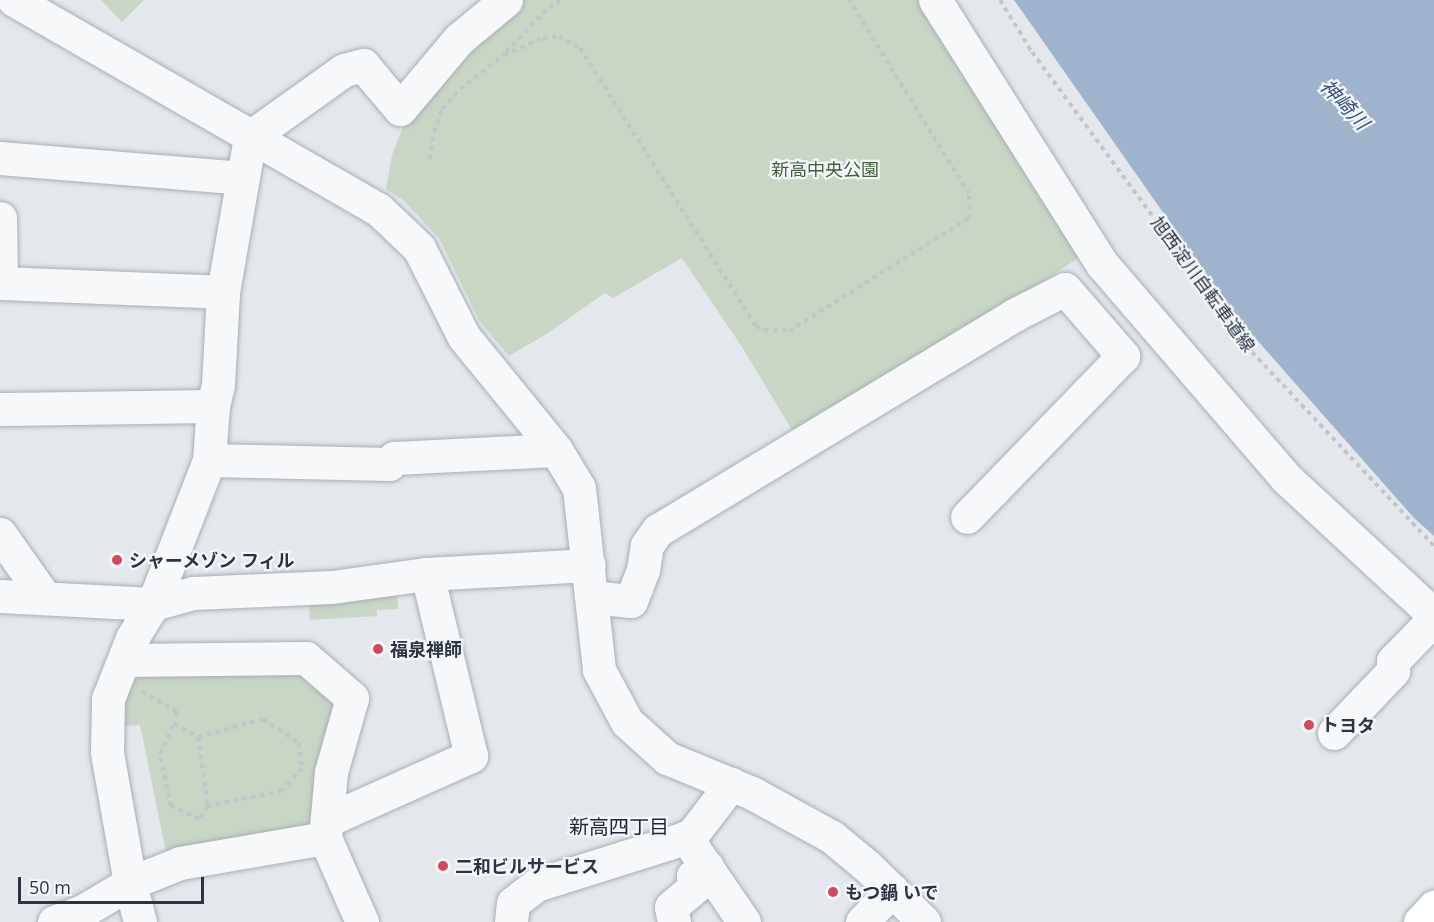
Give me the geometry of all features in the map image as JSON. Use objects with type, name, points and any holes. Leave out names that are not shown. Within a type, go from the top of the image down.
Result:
[{"type":"highway","points":[[1420,922],[1434,907]]},
{"type":"street","points":[[14,0],[378,209],[419,248],[464,337],[556,450],[579,488],[599,670],[627,722],[667,758],[731,784],[825,832],[844,845],[924,922]]},
{"type":"street","points":[[935,0],[1102,264],[1286,477],[1434,617],[1393,661],[1393,671],[1334,733]]},
{"type":"street","points":[[140,922],[130,884],[107,752],[108,699],[132,638],[153,604],[209,460],[213,406],[218,385],[223,292],[250,137],[344,70],[363,65],[400,109],[459,39],[496,3]]},
{"type":"street","points":[[0,158],[242,178]]},
{"type":"street","points":[[0,218],[1,283],[223,292]]},
{"type":"street","points":[[592,597],[631,601],[643,570],[647,545],[658,531],[1014,315],[1065,289],[1123,356],[967,517]]},
{"type":"street","points":[[0,409],[213,406]]},
{"type":"street","points":[[209,460],[220,458],[389,464],[394,458],[556,450]]},
{"type":"street","points":[[0,534],[45,598]]},
{"type":"street","points":[[0,596],[153,604],[193,593],[332,587],[427,574],[589,565]]},
{"type":"street","points":[[54,922],[84,911],[130,884],[180,863],[326,829],[471,756],[427,574]]},
{"type":"street","points":[[121,668],[306,658],[352,698],[331,772],[326,829],[362,922]]},
{"type":"street","points":[[511,922],[513,903],[536,885],[692,836],[731,784]]},
{"type":"street","points":[[686,837],[744,922]]},
{"type":"street","points":[[674,922],[671,907],[700,883],[693,876],[707,867]]},
{"type":"street","points":[[862,922],[892,890]]},
{"type":"path","points":[[430,159],[434,132],[442,109],[460,89],[504,55],[549,7],[560,0]]},
{"type":"path","points":[[504,55],[526,44],[559,36],[580,48],[756,326],[764,330],[789,331],[969,218],[969,194],[849,0]]},
{"type":"path","name":"旭西淀川自転車道線","points":[[1000,0],[1032,52],[1252,352],[1434,546]]},
{"type":"path","points":[[121,668],[177,712],[160,754],[171,806],[199,819],[208,806],[198,737]]},
{"type":"path","points":[[174,724],[198,737],[263,719],[299,743],[302,768],[282,790],[208,806]]},
{"type":"green space","points":[[101,0],[144,0],[122,22]]},
{"type":"green space","name":"新高中央公園","points":[[523,0],[918,0],[1083,255],[967,331],[795,435],[742,347],[682,258],[613,298],[605,293],[548,333],[509,356],[480,322],[439,238],[403,200],[386,189],[392,155],[403,127],[421,102],[461,52]]},
{"type":"green space","points":[[397,588],[398,609],[377,610],[377,616],[310,620],[308,593]]},
{"type":"green space","points":[[129,666],[305,666],[341,694],[318,825],[167,857],[140,725],[111,727]]},
{"type":"water","name":"神崎川","points":[[1014,0],[1434,0],[1434,536],[1414,518],[1235,315]]},
{"type":"place","name":"シャーメゾン フィル","points":[[117,560]]},
{"type":"place","name":"福泉禅師","points":[[378,649]]},
{"type":"place","name":"トヨタ","points":[[1309,725]]},
{"type":"place","name":"二和ビルサービス","points":[[443,866]]},
{"type":"place","name":"もつ鍋 いで","points":[[833,892]]},
{"type":"district","name":"新高四丁目","points":[[619,826]]}]
